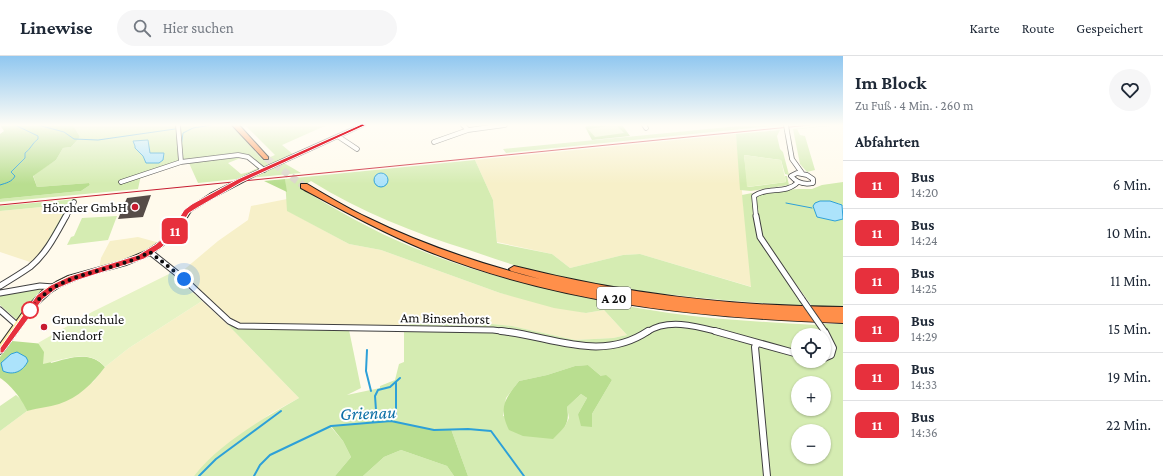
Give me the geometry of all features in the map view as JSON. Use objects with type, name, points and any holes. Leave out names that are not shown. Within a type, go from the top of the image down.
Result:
[{"type":"highway","points":[[256,145],[269,157],[259,145]]},
{"type":"highway","name":"A 20","points":[[843,311],[783,310],[705,305],[619,293],[554,279],[494,263],[430,242],[365,215],[306,185],[361,219],[400,236],[464,260],[545,284],[613,298],[681,309],[747,315],[843,319]]},
{"type":"main road","points":[[0,350],[40,297],[54,287],[73,278],[141,257],[150,252],[174,232],[190,209],[237,182],[322,145]]},
{"type":"street","points":[[180,145],[181,162]]},
{"type":"street","points":[[350,145],[357,149]]},
{"type":"street","points":[[790,145],[793,162],[802,174]]},
{"type":"street","points":[[121,182],[181,162],[242,155],[248,157],[264,170]]},
{"type":"street","points":[[795,173],[802,174],[811,178],[813,183],[808,185],[798,182],[794,180],[792,176],[795,173]]},
{"type":"street","points":[[798,182],[790,188],[763,191],[754,196],[758,232],[822,328]]},
{"type":"street","points":[[0,286],[30,267],[41,256],[52,242],[74,202]]},
{"type":"street","name":"Am Binsenhorst","points":[[150,252],[184,279],[229,321],[239,326],[493,330],[522,334],[560,344],[589,346],[632,341],[661,325],[688,324],[791,352]]},
{"type":"street","points":[[0,293],[40,286],[54,287]]},
{"type":"street","points":[[0,310],[18,326]]},
{"type":"street","points":[[757,344],[755,347],[767,476]]},
{"type":"street","points":[[831,344],[833,348],[831,355]]},
{"type":"shaded area","points":[[630,145],[737,145],[752,287],[640,254],[623,255],[570,268],[552,254],[497,242],[493,200],[475,160]]},
{"type":"shaded area","points":[[287,199],[288,211],[349,244],[381,250],[500,293],[586,313],[604,310],[627,335],[613,338],[575,340],[512,326],[492,324],[410,326],[238,323],[232,320],[180,273],[218,241],[248,220],[251,206]]},
{"type":"shaded area","points":[[64,205],[66,208],[38,258],[33,263],[0,252],[0,211]]},
{"type":"shaded area","points":[[138,237],[160,243],[143,254],[99,269],[101,258],[110,241]]},
{"type":"shaded area","points":[[202,301],[228,325],[299,398],[270,414],[220,451],[194,476],[0,476],[0,431],[27,411],[37,408],[93,382],[105,367],[129,348]]},
{"type":"green space","points":[[0,145],[73,145],[71,147],[63,148],[56,160],[33,176],[37,187],[89,183],[90,185],[81,191],[0,199]]},
{"type":"green space","points":[[73,145],[249,145],[263,160],[275,155],[265,145],[283,145],[294,155],[237,179],[198,183],[189,163],[185,162],[141,175],[138,189],[0,202],[0,199],[81,191],[90,185],[89,183],[37,187],[33,175],[56,160],[63,148],[71,147]],"holes":[[[248,155],[262,166],[241,174],[228,163]]]},
{"type":"green space","points":[[548,145],[588,145],[506,153],[503,149]]},
{"type":"green space","points":[[737,145],[779,145],[780,149],[783,152],[789,175],[785,174],[781,160],[744,155],[748,187],[786,182],[785,176],[787,176],[789,185],[751,191],[740,190]]},
{"type":"green space","points":[[796,145],[808,145],[815,170],[807,172],[800,164]]},
{"type":"green space","points":[[744,155],[781,160],[786,182],[747,187]]},
{"type":"green space","points":[[475,160],[493,200],[497,243],[552,254],[570,268],[623,255],[640,254],[751,287],[742,195],[752,193],[757,233],[805,306],[702,298],[633,290],[566,278],[524,268],[408,229],[368,212],[311,181],[300,188],[355,220],[397,241],[445,260],[511,280],[607,302],[669,313],[724,319],[817,325],[819,328],[791,328],[791,349],[763,341],[763,348],[791,354],[791,368],[831,368],[833,346],[831,340],[831,328],[824,328],[822,324],[843,324],[843,476],[468,476],[451,429],[434,430],[391,421],[331,427],[343,441],[351,457],[335,476],[194,476],[229,442],[299,398],[228,325],[239,327],[349,330],[361,388],[347,395],[380,388],[380,386],[395,380],[399,364],[404,362],[404,330],[410,326],[410,323],[492,324],[512,326],[575,340],[613,338],[627,335],[604,310],[586,313],[554,308],[500,293],[381,250],[349,244],[287,211],[285,179]],"holes":[[[588,365],[601,376],[612,380],[592,414],[592,426],[578,414],[587,398],[581,394],[567,407],[569,418],[565,426],[503,416],[506,398],[519,381],[547,375],[575,366]]]},
{"type":"green space","points":[[284,163],[301,173],[250,178]]},
{"type":"green space","points":[[285,179],[287,192],[264,181]]},
{"type":"green space","points":[[843,182],[843,206],[838,203],[817,217],[835,221],[843,219],[843,307],[812,306],[763,239],[760,232],[756,198],[758,195],[771,191],[812,189],[822,185]]},
{"type":"green space","points":[[77,199],[38,258],[66,208],[63,205],[0,211],[0,206]]},
{"type":"green space","points":[[117,216],[108,240],[67,245],[71,237],[74,236],[82,218]]},
{"type":"green space","points":[[171,273],[202,301],[129,348],[105,367],[99,361],[84,357],[67,358],[43,364],[44,352],[38,343],[92,312]]},
{"type":"green space","points":[[44,287],[17,320],[0,305],[0,294]]},
{"type":"green space","points":[[12,341],[44,344],[51,363],[72,358],[87,357],[93,358],[105,367],[90,384],[73,398],[59,404],[27,411],[15,392],[0,378],[0,357]]},
{"type":"green space","points":[[588,365],[601,376],[606,375],[612,380],[592,414],[592,427],[581,426],[578,414],[587,398],[581,394],[567,407],[568,417],[566,425],[553,439],[523,436],[509,430],[504,415],[505,404],[510,393],[519,381],[547,375],[575,366]]},
{"type":"green space","points":[[16,395],[24,402],[27,411],[0,431],[0,406]]},
{"type":"green space","points":[[391,421],[434,430],[451,429],[468,476],[454,476],[447,466],[401,450],[384,457],[363,476],[335,476],[351,457],[343,441],[331,426]]},
{"type":"green space","points":[[401,450],[447,466],[454,476],[363,476],[384,457]]},
{"type":"water","points":[[134,145],[149,145],[150,153],[164,153],[163,160],[159,163],[146,163],[143,156],[135,148]]},
{"type":"water","points":[[378,173],[384,173],[388,177],[388,183],[384,187],[378,187],[374,183],[374,177]]},
{"type":"water","points":[[820,201],[830,201],[842,205],[843,219],[835,221],[817,217],[813,206],[815,203]]},
{"type":"water","points":[[17,352],[26,357],[28,361],[26,365],[18,372],[11,373],[3,371],[1,363],[11,354]]},
{"type":"building","name":"Hörcher GmbH","points":[[151,195],[143,217],[118,219],[127,198]]},
{"type":"waterway","points":[[0,185],[9,182],[14,178],[15,176],[11,172],[25,158],[25,153],[32,145]]},
{"type":"waterway","points":[[786,203],[812,208]]},
{"type":"waterway","points":[[367,350],[366,371],[371,391]]},
{"type":"waterway","points":[[373,422],[371,415],[376,410],[375,396],[378,390],[390,387],[400,378]]},
{"type":"waterway","points":[[396,382],[396,416]]},
{"type":"waterway","points":[[199,476],[216,459],[281,411]]},
{"type":"waterway","name":"Grienau","points":[[254,476],[260,465],[270,455],[331,426],[391,421],[434,430],[468,429],[491,431],[524,476]]},
{"type":"tunnel","points":[[266,158],[304,186]]},
{"type":"railway","points":[[0,205],[612,145]]},
{"type":"bus line","name":"11","points":[[0,350],[40,297],[47,291],[73,278],[141,257],[159,246],[174,232],[190,209],[240,180],[323,145]]},
{"type":"place","name":"Hörcher GmbH","points":[[135,207]]},
{"type":"place","name":"Grundschule Niendorf","points":[[44,327]]},
{"type":"route","points":[[30,310],[40,297],[47,291],[63,282],[128,262],[150,252],[184,279]]}]
